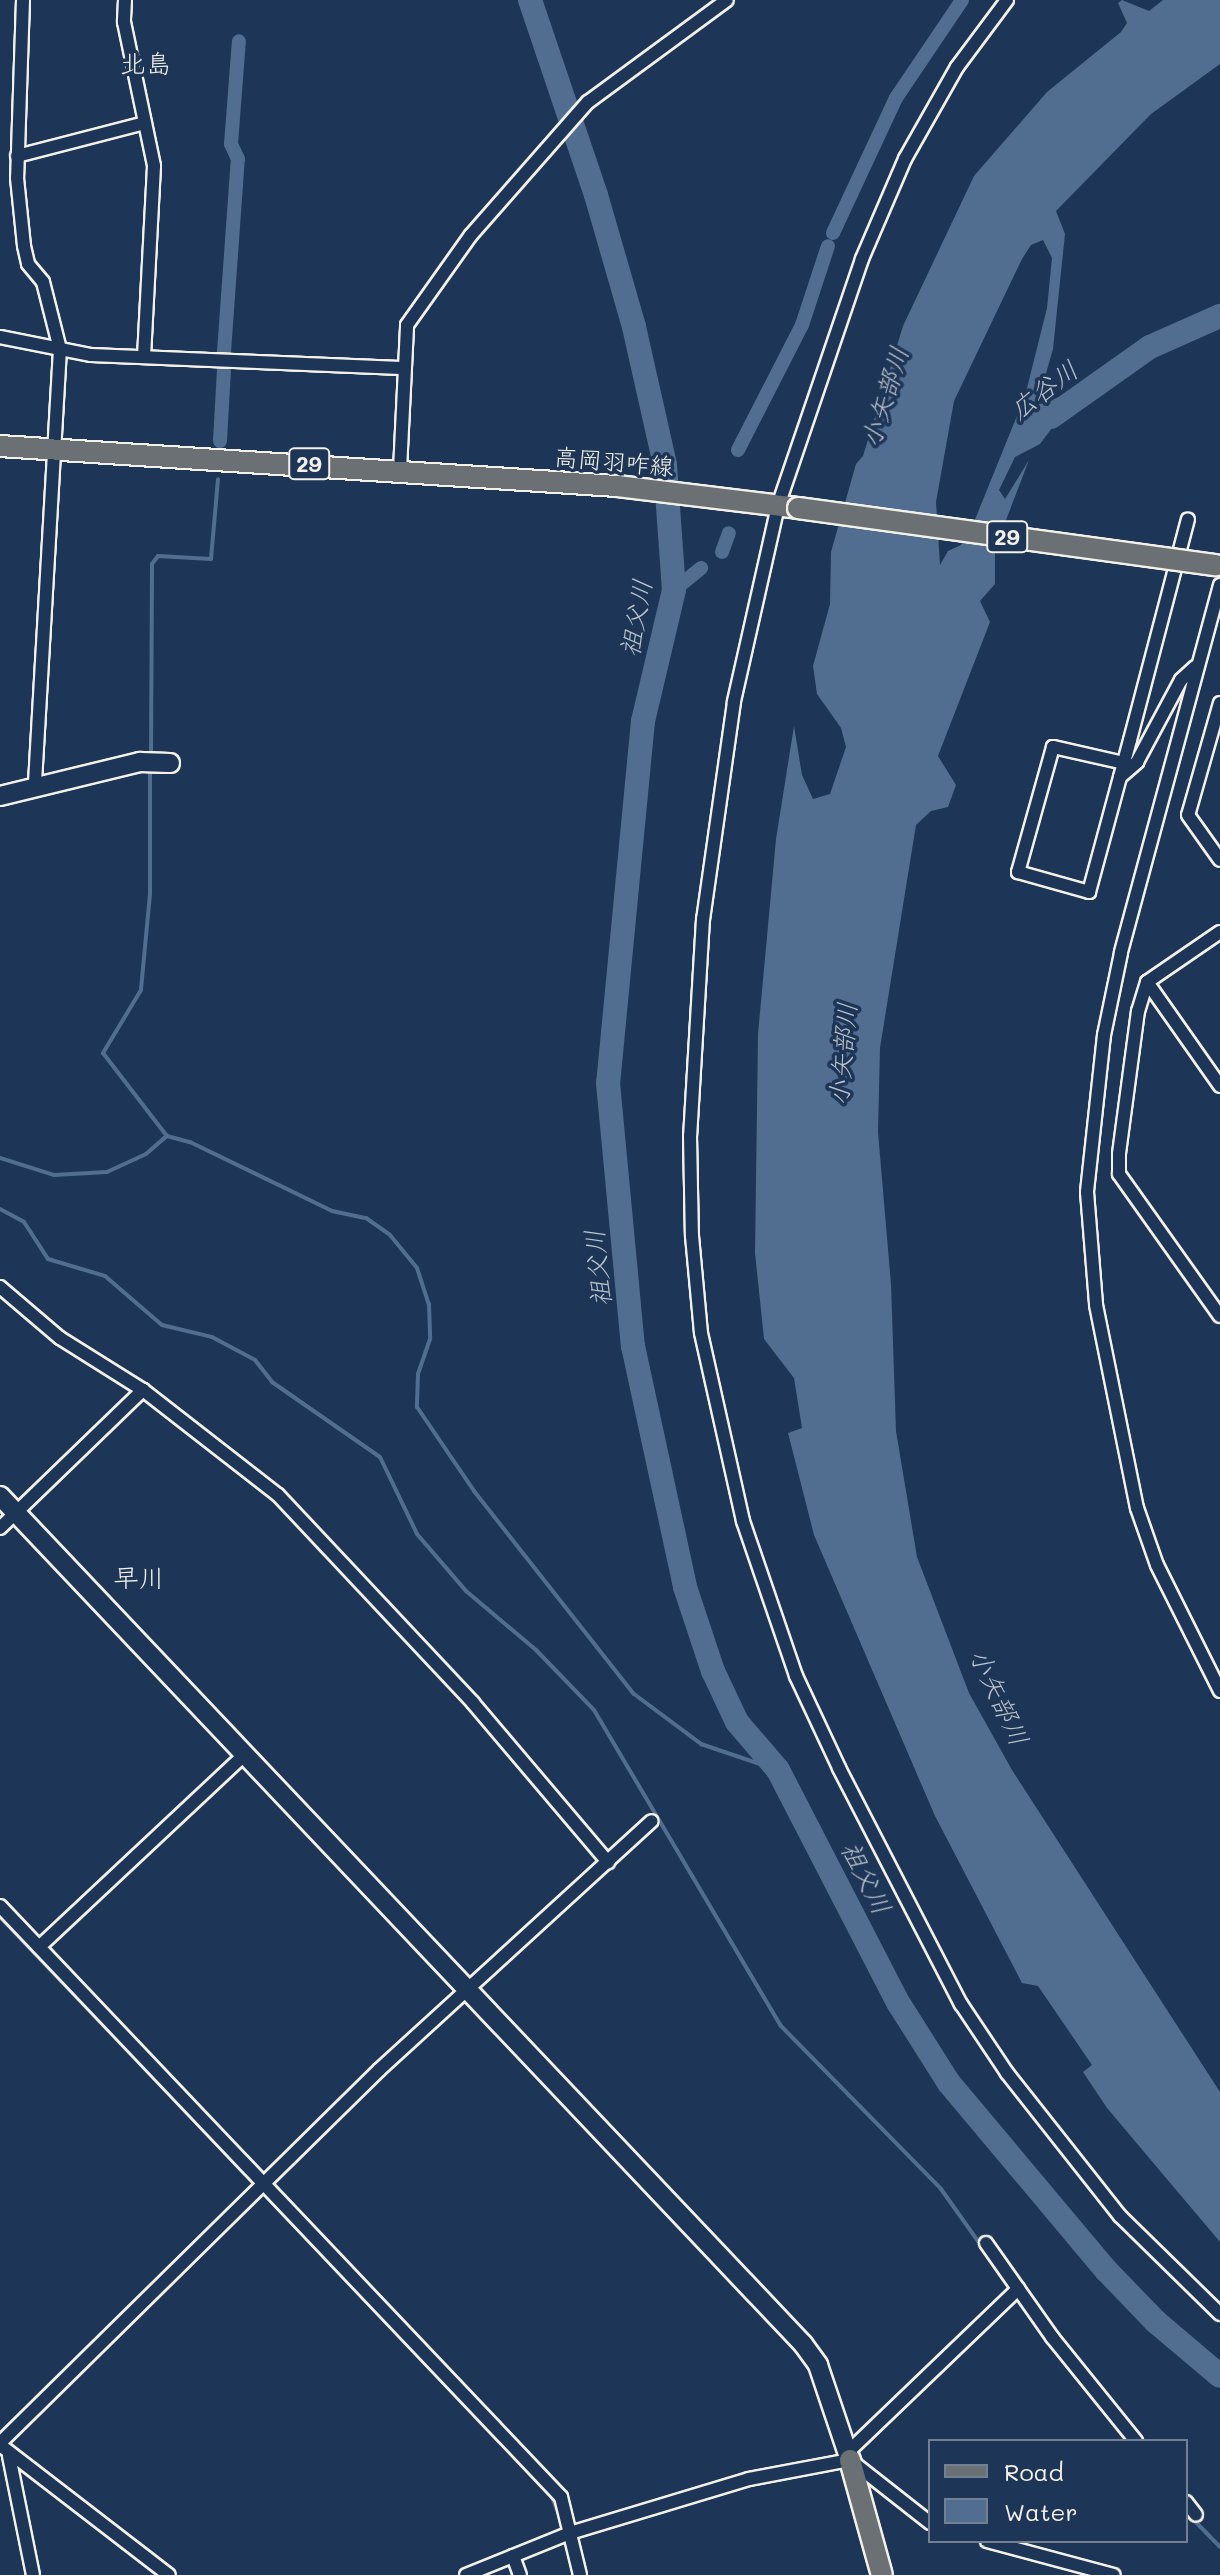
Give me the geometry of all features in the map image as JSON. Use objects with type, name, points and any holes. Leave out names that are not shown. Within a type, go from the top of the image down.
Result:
[{"type":"main road","name":"高岡羽咋線","points":[[0,446],[617,486],[788,507],[1219,572]]},
{"type":"main road","points":[[849,2456],[882,2575]]},
{"type":"street","points":[[23,0],[17,156],[28,264],[43,282],[60,349],[35,787]]},
{"type":"street","points":[[125,0],[124,22],[154,166],[144,357]]},
{"type":"street","points":[[400,470],[401,368],[407,325],[538,154],[588,102],[727,0]]},
{"type":"street","points":[[1007,0],[957,67],[905,159],[862,259],[788,507],[718,797],[696,1022],[690,1136],[692,1236],[701,1333],[718,1419],[751,1546],[796,1676],[961,2004],[1065,2151],[1159,2259],[1220,2314]]},
{"type":"street","points":[[17,156],[145,123]]},
{"type":"street","points":[[0,337],[60,349],[144,357],[401,368]]},
{"type":"street","points":[[1124,763],[1053,747],[1018,872],[1089,892],[1124,763],[1188,519]]},
{"type":"street","points":[[1219,572],[1104,1035],[1087,1192],[1096,1305],[1137,1508],[1157,1565],[1220,1691]]},
{"type":"street","points":[[1120,777],[1137,762],[1181,680],[1195,667]]},
{"type":"street","points":[[1220,703],[1188,815],[1220,860]]},
{"type":"street","points":[[0,796],[155,762]]},
{"type":"street","points":[[1220,932],[1147,982],[1138,1011],[1119,1174],[1220,1316]]},
{"type":"street","points":[[1147,982],[1220,1086]]},
{"type":"street","points":[[0,1287],[60,1338],[143,1390],[278,1495],[446,1672],[608,1862]]},
{"type":"street","points":[[0,1528],[143,1390]]},
{"type":"street","points":[[0,1496],[803,2344],[818,2365],[849,2456],[928,2521]]},
{"type":"street","points":[[39,1947],[245,1754]]},
{"type":"street","points":[[33,2575],[9,2456],[0,2444],[247,2205],[261,2187],[652,1821]]},
{"type":"street","points":[[0,1906],[261,2187],[561,2497],[580,2575]]},
{"type":"street","points":[[986,2243],[1016,2291],[1134,2439]]},
{"type":"street","points":[[466,2575],[569,2534],[749,2479],[849,2456],[1016,2291]]},
{"type":"street","points":[[9,2456],[31,2466],[169,2575]]},
{"type":"street","points":[[1188,2505],[1196,2515]]},
{"type":"street","points":[[994,2543],[1114,2575]]},
{"type":"street","points":[[513,2556],[520,2575]]},
{"type":"water","name":"小矢部川","points":[[1122,0],[1149,11],[1163,0],[1220,0],[1220,64],[1151,114],[1056,211],[1065,234],[1053,349],[1037,405],[1071,393],[1083,408],[1052,428],[1040,444],[1015,457],[999,490],[1005,499],[1029,460],[995,549],[995,584],[980,601],[990,622],[938,756],[956,785],[948,807],[931,811],[916,825],[880,1048],[878,1132],[891,1284],[896,1431],[917,1557],[969,1693],[1012,1770],[1220,2092],[1220,2242],[1107,2108],[1083,2072],[1092,2065],[1038,1986],[1022,1983],[935,1816],[814,1535],[788,1433],[802,1428],[794,1378],[764,1339],[755,1253],[758,1034],[776,839],[794,726],[802,775],[813,799],[830,794],[846,747],[841,728],[817,694],[813,666],[830,604],[831,552],[856,464],[863,456],[903,326],[974,176],[1047,92],[1121,32],[1127,23],[1118,3]],"holes":[[[1043,240],[1052,258],[1047,308],[1025,396],[974,522],[961,545],[948,551],[940,565],[936,502],[954,401],[1031,245]]]},
{"type":"waterway","name":"祖父川","points":[[530,0],[596,195],[634,327],[665,465],[674,590],[643,721],[608,1083],[633,1346],[685,1587],[713,1671],[737,1722],[778,1770],[899,2004],[949,2083],[1106,2270],[1155,2321],[1220,2376]]},
{"type":"waterway","points":[[833,233],[896,98],[962,0]]},
{"type":"waterway","points":[[224,352],[238,159],[231,144],[239,41]]},
{"type":"waterway","points":[[738,450],[802,325],[828,246]]},
{"type":"waterway","name":"広谷川","points":[[1051,417],[1150,347],[1220,316]]},
{"type":"waterway","points":[[220,441],[224,370]]},
{"type":"waterway","points":[[151,757],[152,564],[158,556],[211,559],[218,479]]},
{"type":"waterway","points":[[722,552],[729,533]]},
{"type":"waterway","points":[[674,590],[701,568]]},
{"type":"waterway","points":[[150,766],[150,894],[141,990],[103,1053],[167,1136],[190,1142],[332,1211],[366,1218],[390,1235],[417,1268],[429,1304],[430,1339],[418,1374],[417,1407],[474,1491],[634,1694],[701,1744],[778,1770]]},
{"type":"waterway","points":[[0,1158],[54,1175],[107,1172],[146,1154],[167,1136]]},
{"type":"waterway","points":[[0,1209],[24,1222],[48,1259],[105,1276],[162,1325],[212,1337],[255,1360],[272,1382],[380,1457],[417,1534],[466,1591],[536,1650],[594,1710],[781,2026],[941,2189],[982,2247]]},
{"type":"waterway","points":[[0,1917],[551,2495],[561,2520]]},
{"type":"waterway","points":[[1190,2516],[1220,2547]]},
{"type":"district","name":"北島","points":[[146,64]]},
{"type":"district","name":"早川","points":[[139,1578]]}]
